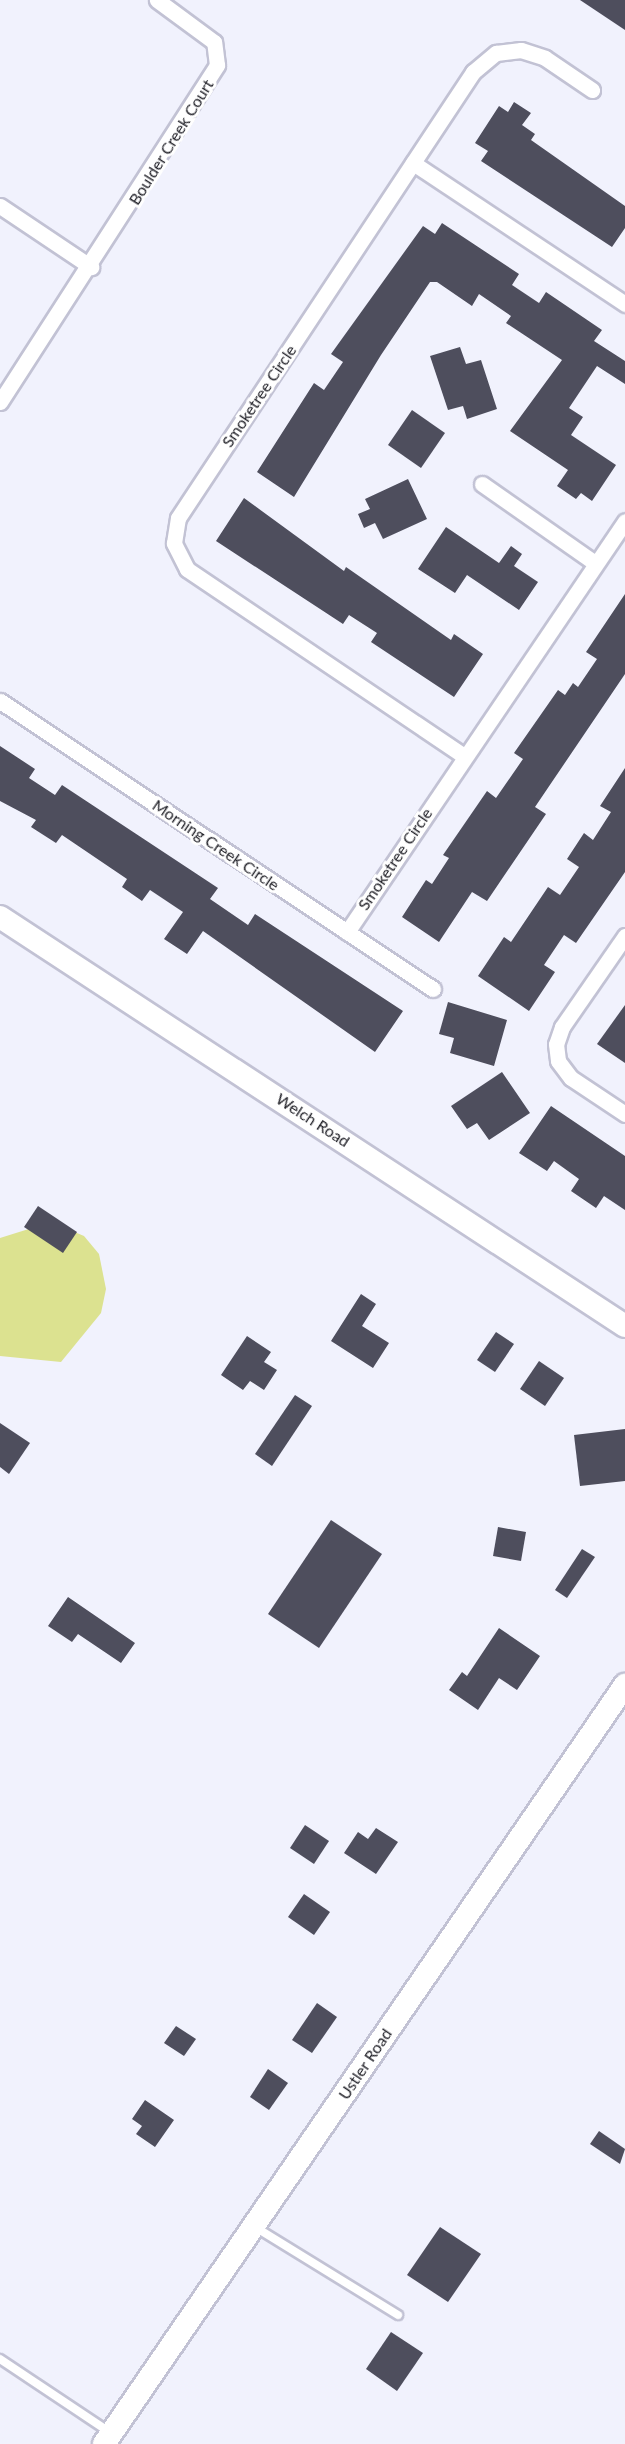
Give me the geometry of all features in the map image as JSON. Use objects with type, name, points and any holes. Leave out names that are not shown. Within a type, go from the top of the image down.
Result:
[{"type":"street","name":"Boulder Creek Court","points":[[91,267],[217,65],[214,42],[157,0]]},
{"type":"street","name":"Smoketree Circle","points":[[464,756],[187,568],[174,543],[178,518],[473,72],[496,53],[521,50],[546,58],[592,90]]},
{"type":"street","points":[[413,163],[625,304]]},
{"type":"street","points":[[0,206],[91,267],[0,402]]},
{"type":"street","points":[[482,484],[596,563]]},
{"type":"street","name":"Smoketree Circle","points":[[346,932],[625,521]]},
{"type":"street","name":"Morning Creek Circle","points":[[0,701],[433,989]]},
{"type":"street","name":"Welch Road","points":[[0,917],[625,1326]]},
{"type":"street","points":[[625,936],[562,1027],[556,1044],[558,1061],[571,1078],[625,1114]]},
{"type":"street","name":"Ustler Road","points":[[108,2439],[625,1685]]},
{"type":"lane","points":[[254,2227],[398,2315]]},
{"type":"lane","points":[[0,2359],[108,2439]]},
{"type":"green space","points":[[51,1222],[84,1236],[99,1254],[106,1289],[101,1313],[61,1362],[0,1356],[0,1238]]},
{"type":"building","points":[[580,0],[625,0],[625,30]]},
{"type":"building","points":[[514,102],[531,113],[522,125],[535,134],[531,140],[625,206],[625,228],[612,247],[481,161],[488,151],[475,143],[499,106],[508,112]]},
{"type":"building","points":[[442,223],[519,274],[512,285],[539,303],[546,292],[602,330],[594,341],[625,361],[625,384],[597,366],[569,408],[583,417],[571,435],[616,465],[592,501],[581,493],[576,499],[557,486],[568,470],[510,431],[562,360],[506,323],[511,316],[479,294],[472,306],[437,282],[430,282],[381,355],[294,497],[257,472],[314,383],[324,390],[343,362],[331,354],[423,226],[435,234]]},
{"type":"building","points":[[460,347],[466,364],[481,360],[497,409],[467,419],[463,406],[448,410],[430,356]]},
{"type":"building","points":[[412,410],[445,433],[421,468],[388,445]]},
{"type":"building","points":[[408,479],[427,519],[383,539],[375,523],[364,528],[358,514],[370,509],[365,499]]},
{"type":"building","points":[[244,498],[344,571],[346,567],[451,640],[454,634],[483,654],[454,697],[371,642],[377,633],[349,615],[343,624],[216,541]]},
{"type":"building","points":[[446,527],[499,563],[511,546],[522,554],[514,566],[538,582],[519,610],[467,575],[455,593],[418,569]]},
{"type":"building","points":[[625,594],[625,674],[535,807],[546,814],[487,901],[472,892],[439,942],[402,917],[426,880],[432,884],[449,858],[443,855],[487,791],[496,798],[523,759],[514,753],[558,690],[565,695],[573,683],[578,687],[597,659],[586,652]]},
{"type":"building","points":[[0,746],[35,769],[29,778],[55,795],[62,785],[218,888],[210,899],[248,925],[255,914],[403,1011],[375,1052],[203,931],[187,954],[164,939],[183,912],[150,890],[142,901],[122,887],[127,879],[62,835],[56,843],[31,827],[36,820],[0,801]]},
{"type":"building","points":[[625,768],[625,872],[576,943],[564,935],[544,965],[555,972],[529,1011],[478,976],[504,937],[511,942],[548,887],[560,895],[579,867],[567,859],[584,833],[593,840],[611,812],[600,806]]},
{"type":"building","points":[[448,1002],[507,1020],[494,1066],[450,1053],[454,1038],[439,1034]]},
{"type":"building","points":[[625,1005],[625,1063],[597,1044]]},
{"type":"building","points":[[502,1072],[530,1113],[489,1140],[477,1123],[467,1129],[451,1106]]},
{"type":"building","points":[[551,1106],[625,1156],[625,1210],[604,1196],[596,1208],[571,1191],[579,1179],[554,1161],[547,1171],[519,1153]]},
{"type":"building","points":[[38,1206],[77,1232],[63,1253],[24,1227]]},
{"type":"building","points":[[361,1294],[376,1304],[362,1326],[389,1343],[373,1368],[331,1341]]},
{"type":"building","points":[[496,1332],[514,1344],[495,1372],[477,1360]]},
{"type":"building","points":[[247,1336],[271,1352],[264,1362],[277,1370],[264,1390],[250,1381],[243,1390],[221,1375]]},
{"type":"building","points":[[539,1361],[564,1378],[545,1406],[520,1389]]},
{"type":"building","points":[[295,1395],[312,1406],[272,1466],[255,1454]]},
{"type":"building","points":[[0,1423],[30,1443],[9,1474],[0,1467]]},
{"type":"building","points":[[625,1429],[625,1481],[580,1486],[574,1435]]},
{"type":"building","points":[[331,1520],[382,1554],[319,1648],[268,1614]]},
{"type":"building","points":[[498,1527],[526,1532],[521,1561],[493,1556]]},
{"type":"building","points":[[582,1549],[595,1557],[567,1598],[555,1590]]},
{"type":"building","points":[[68,1597],[135,1643],[121,1663],[78,1634],[72,1642],[48,1626]]},
{"type":"building","points":[[499,1628],[540,1656],[517,1690],[499,1678],[478,1710],[449,1690],[462,1672],[467,1676]]},
{"type":"building","points":[[305,1825],[329,1841],[314,1864],[290,1848]]},
{"type":"building","points":[[376,1828],[398,1842],[376,1874],[344,1853],[358,1832],[368,1839]]},
{"type":"building","points":[[304,1894],[330,1912],[314,1935],[288,1917]]},
{"type":"building","points":[[317,2003],[337,2017],[312,2053],[292,2040]]},
{"type":"building","points":[[176,2026],[196,2039],[184,2056],[164,2043]]},
{"type":"building","points":[[268,2069],[288,2083],[269,2110],[250,2097]]},
{"type":"building","points":[[145,2100],[174,2120],[155,2147],[136,2134],[142,2126],[132,2119]]},
{"type":"building","points":[[599,2131],[625,2149],[620,2164],[590,2144]]},
{"type":"building","points":[[440,2227],[481,2254],[448,2302],[407,2275]]},
{"type":"building","points":[[391,2332],[423,2353],[397,2391],[366,2369]]}]
